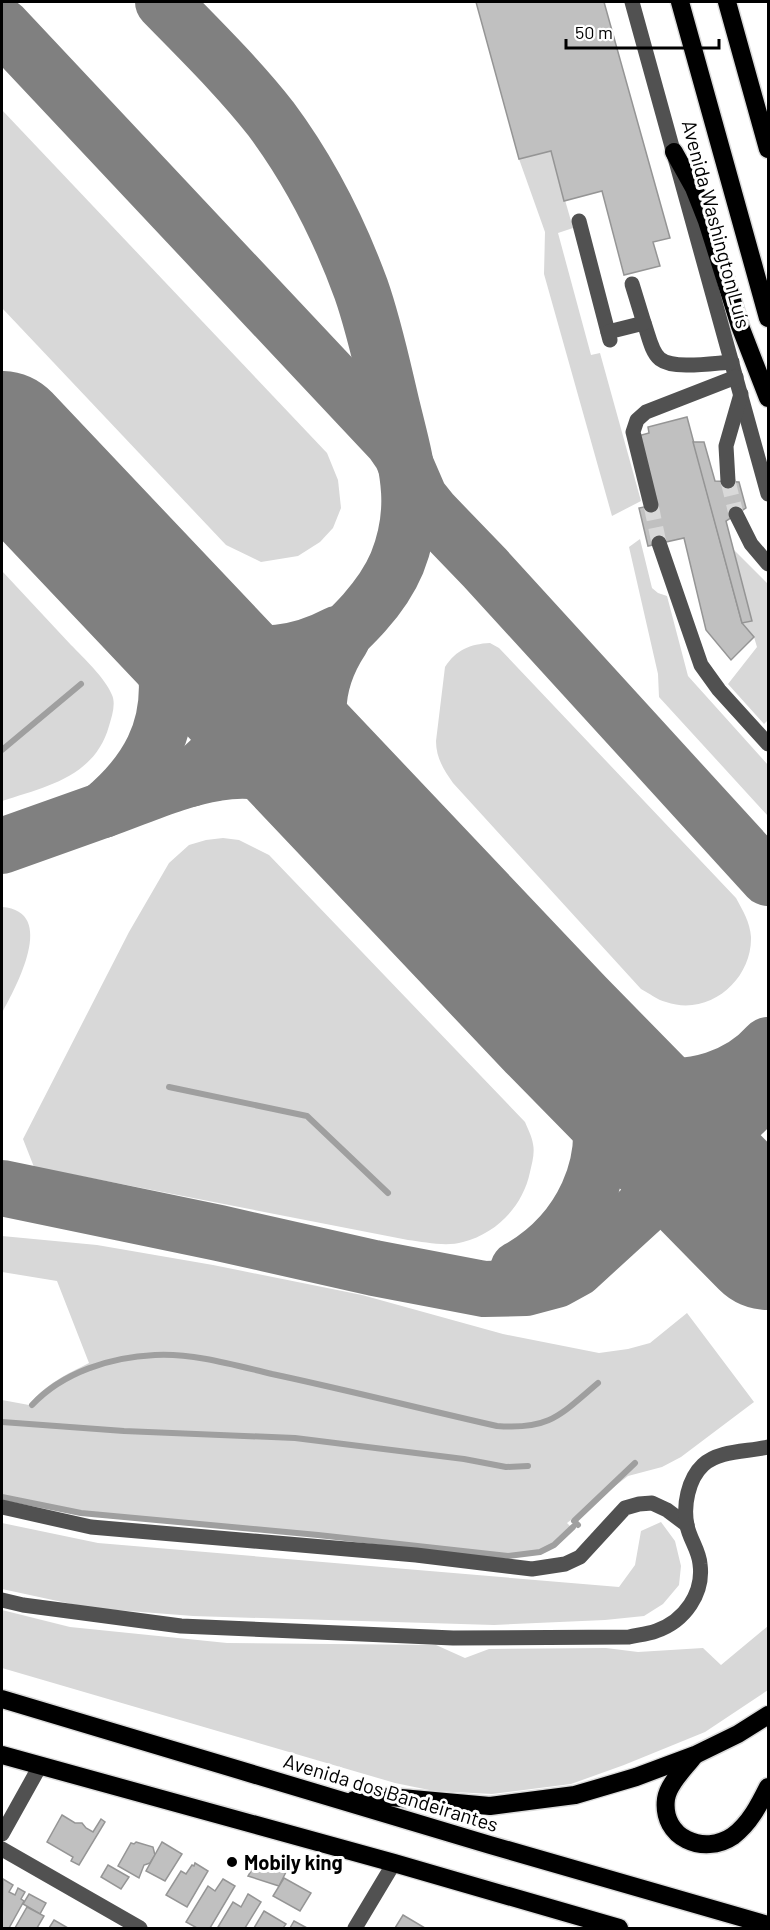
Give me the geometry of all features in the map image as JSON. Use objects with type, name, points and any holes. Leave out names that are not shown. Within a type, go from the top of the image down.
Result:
[{"type":"highway","name":"Avenida Washington Luís","points":[[680,2],[768,318]]},
{"type":"highway","points":[[728,2],[768,149]]},
{"type":"highway","points":[[674,152],[694,188],[707,221],[740,326],[768,398]]},
{"type":"highway","name":"Avenida dos Bandeirantes","points":[[2,1699],[490,1845],[768,1924]]},
{"type":"highway","points":[[347,1801],[390,1797],[489,1806],[574,1795],[636,1777],[695,1755],[738,1734],[768,1715]]},
{"type":"highway","points":[[2,1755],[393,1863],[619,1929]]},
{"type":"highway","points":[[695,1755],[666,1798],[667,1814],[672,1828],[681,1838],[695,1844],[715,1844],[732,1837],[757,1809],[768,1787]]},
{"type":"street","name":"Avenida Washington Luís","points":[[632,2],[768,494]]},
{"type":"street","points":[[579,221],[609,336],[644,323]]},
{"type":"street","points":[[632,284],[644,323],[659,359],[686,365],[734,369]]},
{"type":"street","points":[[651,505],[633,432],[637,420],[645,412],[734,369]]},
{"type":"street","points":[[728,481],[726,446],[741,394]]},
{"type":"street","points":[[736,514],[751,544],[768,564]]},
{"type":"street","points":[[659,543],[701,665],[719,690],[768,744]]},
{"type":"street","points":[[2,1600],[22,1605],[181,1626],[453,1638],[630,1637],[658,1630],[687,1610],[696,1597],[701,1582],[700,1563],[687,1525],[688,1490],[693,1477],[704,1464],[718,1457],[768,1447]]},
{"type":"street","points":[[2,1507],[91,1527],[416,1555],[532,1569],[565,1564],[580,1557],[625,1508],[639,1504],[652,1503],[667,1510],[687,1525]]},
{"type":"street","points":[[2,1834],[40,1766]]},
{"type":"street","points":[[2,1849],[140,1929]]},
{"type":"street","points":[[355,1929],[393,1863]]},
{"type":"shaded area","points":[[2,110],[327,453],[338,480],[341,508],[333,528],[320,542],[298,556],[261,562],[226,545],[2,308]]},
{"type":"shaded area","points":[[551,151],[573,228],[558,233],[591,355],[600,353],[641,501],[612,516],[544,274],[545,232],[519,159]]},
{"type":"shaded area","points":[[640,539],[652,588],[667,596],[688,676],[768,765],[768,816],[659,697],[658,674],[629,547]]},
{"type":"shaded area","points":[[734,550],[768,584],[768,720],[764,724],[728,684],[757,647],[754,637],[742,623],[751,621]]},
{"type":"shaded area","points":[[2,571],[100,675],[114,702],[109,726],[102,743],[80,768],[51,785],[2,801]]},
{"type":"shaded area","points":[[490,643],[499,648],[736,898],[746,917],[751,937],[744,967],[725,991],[698,1004],[682,1005],[663,1001],[641,989],[453,783],[439,758],[436,747],[445,667],[464,649]]},
{"type":"shaded area","points":[[223,838],[239,840],[269,855],[525,1122],[534,1147],[527,1184],[515,1207],[487,1232],[463,1242],[428,1243],[34,1167],[23,1139],[129,932],[169,863],[189,845]]},
{"type":"shaded area","points":[[2,907],[19,912],[28,922],[30,935],[23,969],[2,1013]]},
{"type":"shaded area","points":[[2,1236],[97,1245],[213,1265],[362,1295],[503,1334],[599,1353],[650,1343],[687,1313],[754,1402],[681,1457],[662,1467],[628,1476],[567,1523],[571,1527],[556,1540],[535,1551],[527,1552],[508,1554],[318,1533],[81,1511],[2,1495],[2,1400],[29,1405],[49,1386],[89,1363],[57,1281],[2,1272]]},
{"type":"shaded area","points":[[661,1522],[675,1541],[681,1566],[679,1585],[663,1604],[644,1616],[605,1620],[494,1625],[193,1616],[90,1608],[2,1589],[2,1523],[98,1543],[619,1587],[635,1565],[641,1531]]},
{"type":"shaded area","points":[[2,1610],[70,1627],[227,1643],[436,1645],[465,1658],[489,1649],[606,1648],[638,1652],[703,1648],[721,1665],[768,1626],[768,1690],[705,1732],[571,1784],[492,1794],[434,1791],[395,1783],[2,1668]]},
{"type":"building","points":[[476,2],[604,2],[670,238],[653,242],[660,266],[624,275],[602,191],[564,201],[551,151],[519,159]]},
{"type":"building","points":[[687,417],[742,623],[754,637],[731,660],[706,630],[684,538],[648,546],[639,508],[654,505],[638,436],[649,433],[648,427]]},
{"type":"building","points":[[693,442],[704,442],[715,481],[739,482],[746,508],[726,521],[752,621],[742,623]]},
{"type":"building","points":[[62,1815],[75,1823],[82,1823],[93,1832],[101,1819],[105,1822],[79,1865],[71,1861],[73,1857],[47,1842]]},
{"type":"building","points":[[136,1842],[153,1847],[155,1855],[150,1863],[144,1865],[139,1878],[118,1866],[131,1843]]},
{"type":"building","points":[[162,1842],[182,1854],[165,1881],[146,1871]]},
{"type":"building","points":[[195,1863],[208,1871],[187,1907],[166,1895],[181,1871],[186,1874]]},
{"type":"building","points":[[256,1863],[286,1872],[279,1886],[248,1876]]},
{"type":"building","points":[[108,1865],[129,1877],[121,1889],[101,1877]]},
{"type":"building","points":[[284,1878],[311,1893],[300,1911],[273,1896]]},
{"type":"building","points":[[3,1879],[13,1885],[9,1892],[15,1895],[18,1888],[25,1892],[21,1899],[24,1901],[9,1928],[2,1928]]},
{"type":"building","points":[[223,1879],[235,1886],[210,1928],[197,1928],[186,1922],[208,1886],[215,1891]]},
{"type":"building","points":[[29,1894],[46,1903],[40,1914],[23,1904]]},
{"type":"building","points":[[248,1894],[261,1902],[245,1928],[218,1927],[233,1902],[241,1907]]},
{"type":"building","points":[[27,1907],[44,1916],[37,1928],[15,1928]]},
{"type":"building","points":[[264,1911],[286,1924],[283,1928],[254,1928]]},
{"type":"building","points":[[403,1915],[425,1928],[395,1928]]},
{"type":"building","points":[[54,1920],[68,1928],[49,1928]]},
{"type":"building","points":[[294,1921],[307,1928],[290,1928]]},
{"type":"waterway","points":[[2,750],[81,684]]},
{"type":"waterway","points":[[169,1087],[307,1116],[388,1193]]},
{"type":"waterway","points":[[32,1405],[44,1393],[89,1368],[122,1359],[155,1355],[214,1360],[497,1426],[515,1427],[542,1423],[563,1412],[598,1383]]},
{"type":"waterway","points":[[2,1422],[124,1431],[295,1438],[464,1459],[506,1467],[528,1466]]},
{"type":"waterway","points":[[578,1525],[574,1521],[635,1463]]},
{"type":"waterway","points":[[2,1497],[81,1513],[318,1535],[508,1556],[540,1552],[554,1545],[573,1527]]},
{"type":"taxiway","points":[[163,2],[232,74],[271,119],[298,159],[333,222],[361,289],[374,331],[405,463],[409,501],[408,521],[397,563],[389,579],[369,607],[345,633],[190,779]]},
{"type":"taxiway","points":[[2,26],[392,441],[401,454],[420,498],[432,513],[768,878]]},
{"type":"taxiway","points":[[144,591],[165,660],[167,692],[165,712],[153,749],[144,765],[119,796],[103,810],[188,779],[217,773],[250,771],[284,776],[316,788],[344,805],[368,827]]},
{"type":"taxiway","points":[[167,614],[217,645],[248,653],[263,654],[294,650],[337,634]]},
{"type":"taxiway","points":[[342,639],[322,681],[319,722],[328,762],[347,804]]},
{"type":"taxiway","points":[[2,846],[103,810]]},
{"type":"taxiway","points":[[518,1269],[559,1237],[575,1216],[588,1194],[601,1145],[600,1119],[592,1084],[556,1025]]},
{"type":"taxiway","points":[[590,1060],[643,1081],[683,1085],[714,1079],[744,1066],[768,1045]]},
{"type":"taxiway","points":[[2,1188],[374,1268],[484,1289],[526,1288],[556,1280],[576,1269],[692,1163],[768,1089]]},
{"type":"runway","points":[[2,440],[556,1025],[768,1241]]},
{"type":"tunnel","points":[[728,481],[736,514]]},
{"type":"tunnel","points":[[651,505],[659,543]]},
{"type":"place","name":"Mobily king","points":[[232,1862]]}]
